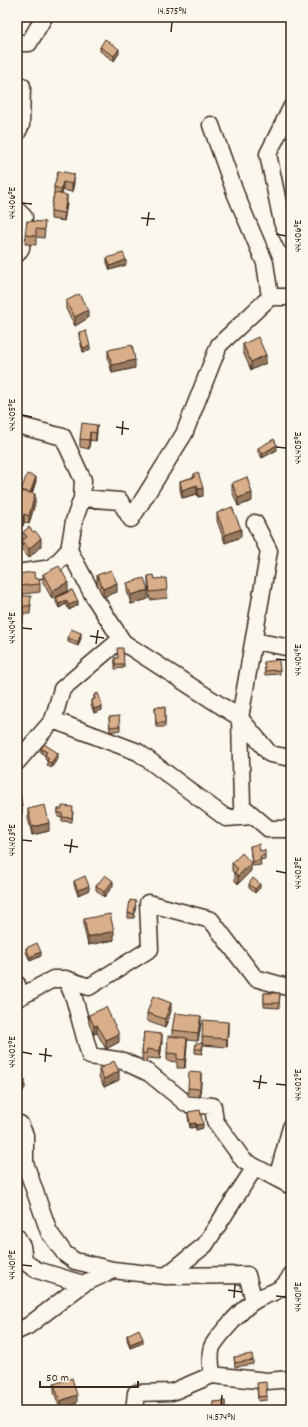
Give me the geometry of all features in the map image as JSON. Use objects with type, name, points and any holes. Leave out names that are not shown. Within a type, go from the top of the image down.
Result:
[{"type":"street","points":[[17,43],[29,43],[44,17]]},
{"type":"street","points":[[17,86],[22,86],[21,125],[17,133]]},
{"type":"street","points":[[291,108],[268,154],[282,222],[291,241]]},
{"type":"street","points":[[211,125],[236,195],[265,263],[270,297]]},
{"type":"street","points":[[17,210],[24,217],[20,248],[17,254]]},
{"type":"street","points":[[82,498],[120,501],[130,519],[184,434],[220,345],[270,297],[291,296]]},
{"type":"street","points":[[17,425],[63,437],[83,480],[82,498],[74,521],[69,550],[52,568],[17,574]]},
{"type":"street","points":[[255,523],[269,551],[240,718],[242,806],[269,829],[291,828]]},
{"type":"street","points":[[69,550],[94,597],[124,643],[240,718],[270,754],[291,758]]},
{"type":"street","points":[[17,762],[53,720],[62,689],[121,639]]},
{"type":"street","points":[[254,641],[291,648]]},
{"type":"street","points":[[53,720],[138,752],[226,818],[253,816]]},
{"type":"street","points":[[17,984],[20,997],[53,979],[66,979],[89,987],[150,949],[148,902],[211,920],[255,978],[291,988]]},
{"type":"street","points":[[66,979],[74,998],[90,1056],[123,1061],[149,1073],[187,1104],[212,1106],[215,1121],[244,1161],[284,1182],[291,1126]]},
{"type":"street","points":[[20,1124],[25,1135],[25,1163],[50,1232],[65,1254],[75,1261],[113,1270],[166,1276],[247,1275],[254,1301]]},
{"type":"street","points":[[166,1276],[205,1245],[255,1167]]},
{"type":"street","points":[[17,1237],[22,1246],[24,1259],[29,1265],[37,1270],[83,1284]]},
{"type":"street","points":[[17,1331],[28,1326],[83,1284],[113,1270]]},
{"type":"street","points":[[212,1375],[210,1354],[212,1347],[244,1309],[254,1301],[280,1290],[287,1284],[291,1275]]},
{"type":"street","points":[[134,1410],[136,1393],[172,1392],[212,1375],[267,1381],[291,1379]]},
{"type":"building","points":[[105,39],[119,49],[114,56],[100,47]]},
{"type":"building","points":[[58,171],[74,174],[72,184],[63,182],[61,189],[54,187]]},
{"type":"building","points":[[54,193],[67,195],[64,213],[51,211]]},
{"type":"building","points":[[17,218],[20,218],[18,231],[17,231]]},
{"type":"building","points":[[27,221],[45,222],[44,230],[36,229],[36,236],[25,235]]},
{"type":"building","points":[[123,253],[126,260],[110,266],[107,258]]},
{"type":"building","points":[[79,294],[88,310],[75,317],[66,301]]},
{"type":"building","points":[[86,331],[90,346],[83,348],[79,332]]},
{"type":"building","points":[[258,337],[266,355],[251,362],[243,344]]},
{"type":"building","points":[[132,345],[135,360],[112,365],[108,350]]},
{"type":"building","points":[[82,423],[97,425],[96,433],[90,432],[89,440],[80,439]]},
{"type":"building","points":[[274,439],[277,445],[262,454],[258,448]]},
{"type":"building","points":[[198,472],[203,488],[198,489],[197,485],[182,490],[180,481],[195,477],[194,474]]},
{"type":"building","points":[[27,474],[36,477],[30,493],[21,491]]},
{"type":"building","points":[[247,477],[252,493],[238,498],[232,483]]},
{"type":"building","points":[[20,490],[35,494],[29,516],[24,514],[23,518],[19,516],[21,507],[17,505]]},
{"type":"building","points":[[232,507],[241,529],[225,535],[217,513]]},
{"type":"building","points":[[29,527],[41,538],[29,549],[22,541],[27,537],[23,532]]},
{"type":"building","points":[[59,566],[68,582],[52,591],[43,574]]},
{"type":"building","points":[[111,570],[117,583],[103,589],[97,575]]},
{"type":"building","points":[[34,572],[35,579],[39,578],[40,584],[17,586],[17,574]]},
{"type":"building","points":[[154,575],[155,579],[166,578],[167,590],[150,592],[148,576]]},
{"type":"building","points":[[144,578],[148,590],[131,595],[127,583]]},
{"type":"building","points":[[72,590],[78,601],[69,605],[66,600],[59,604],[56,598]]},
{"type":"building","points":[[17,593],[23,593],[23,596],[31,596],[30,606],[23,606],[23,614],[17,614]]},
{"type":"building","points":[[71,629],[81,633],[78,642],[68,638]]},
{"type":"building","points":[[117,648],[123,648],[124,664],[115,664],[115,658],[118,658]]},
{"type":"building","points":[[279,660],[280,670],[265,671],[264,662]]},
{"type":"building","points":[[98,693],[102,706],[94,709],[91,700],[95,699],[94,695]]},
{"type":"building","points":[[155,707],[165,707],[165,723],[156,723]]},
{"type":"building","points":[[119,716],[120,726],[110,727],[109,717]]},
{"type":"building","points":[[44,744],[58,753],[51,763],[47,761],[49,758],[45,755],[47,752],[41,749]]},
{"type":"building","points":[[17,787],[19,787],[22,806],[17,807]]},
{"type":"building","points":[[45,805],[49,823],[32,827],[28,809]]},
{"type":"building","points":[[62,806],[73,807],[72,818],[62,817],[62,813],[58,813],[58,809],[62,809]]},
{"type":"building","points":[[259,844],[260,851],[265,850],[265,855],[260,856],[261,860],[252,862],[250,846]]},
{"type":"building","points":[[242,853],[251,863],[238,876],[235,872],[238,869],[232,863]]},
{"type":"building","points":[[105,875],[113,881],[104,892],[96,886]]},
{"type":"building","points":[[85,876],[89,886],[78,890],[74,881]]},
{"type":"building","points":[[253,878],[260,884],[255,889],[249,884]]},
{"type":"building","points":[[130,900],[136,901],[134,914],[128,913]]},
{"type":"building","points":[[110,914],[114,931],[88,937],[84,919]]},
{"type":"building","points":[[291,926],[291,932],[289,933],[287,927]]},
{"type":"building","points":[[37,943],[41,952],[30,957],[26,948]]},
{"type":"building","points":[[264,993],[280,993],[279,1003],[264,1003]]},
{"type":"building","points":[[153,996],[171,1003],[165,1019],[147,1013]]},
{"type":"building","points":[[106,1007],[119,1034],[106,1040],[97,1025],[94,1026],[89,1015]]},
{"type":"building","points":[[175,1013],[201,1016],[198,1033],[172,1030]]},
{"type":"building","points":[[203,1020],[228,1022],[227,1039],[202,1037]]},
{"type":"building","points":[[144,1032],[162,1034],[160,1051],[147,1049],[146,1054],[142,1053]]},
{"type":"building","points":[[168,1036],[187,1038],[185,1060],[177,1059],[177,1054],[167,1053]]},
{"type":"building","points":[[196,1043],[203,1043],[202,1049],[195,1049]]},
{"type":"building","points":[[114,1061],[119,1071],[104,1079],[99,1069]]},
{"type":"building","points":[[189,1072],[201,1073],[200,1089],[188,1088]]},
{"type":"building","points":[[17,1075],[25,1080],[17,1092]]},
{"type":"building","points":[[200,1110],[203,1124],[190,1124],[188,1112]]},
{"type":"building","points":[[139,1329],[143,1339],[130,1344],[127,1335]]},
{"type":"building","points":[[252,1354],[253,1360],[235,1363],[234,1357]]},
{"type":"building","points":[[72,1378],[77,1395],[60,1401],[54,1384]]},
{"type":"building","points":[[266,1382],[267,1396],[258,1397],[257,1383]]},
{"type":"building","points":[[225,1401],[225,1408],[213,1409],[213,1402]]}]
